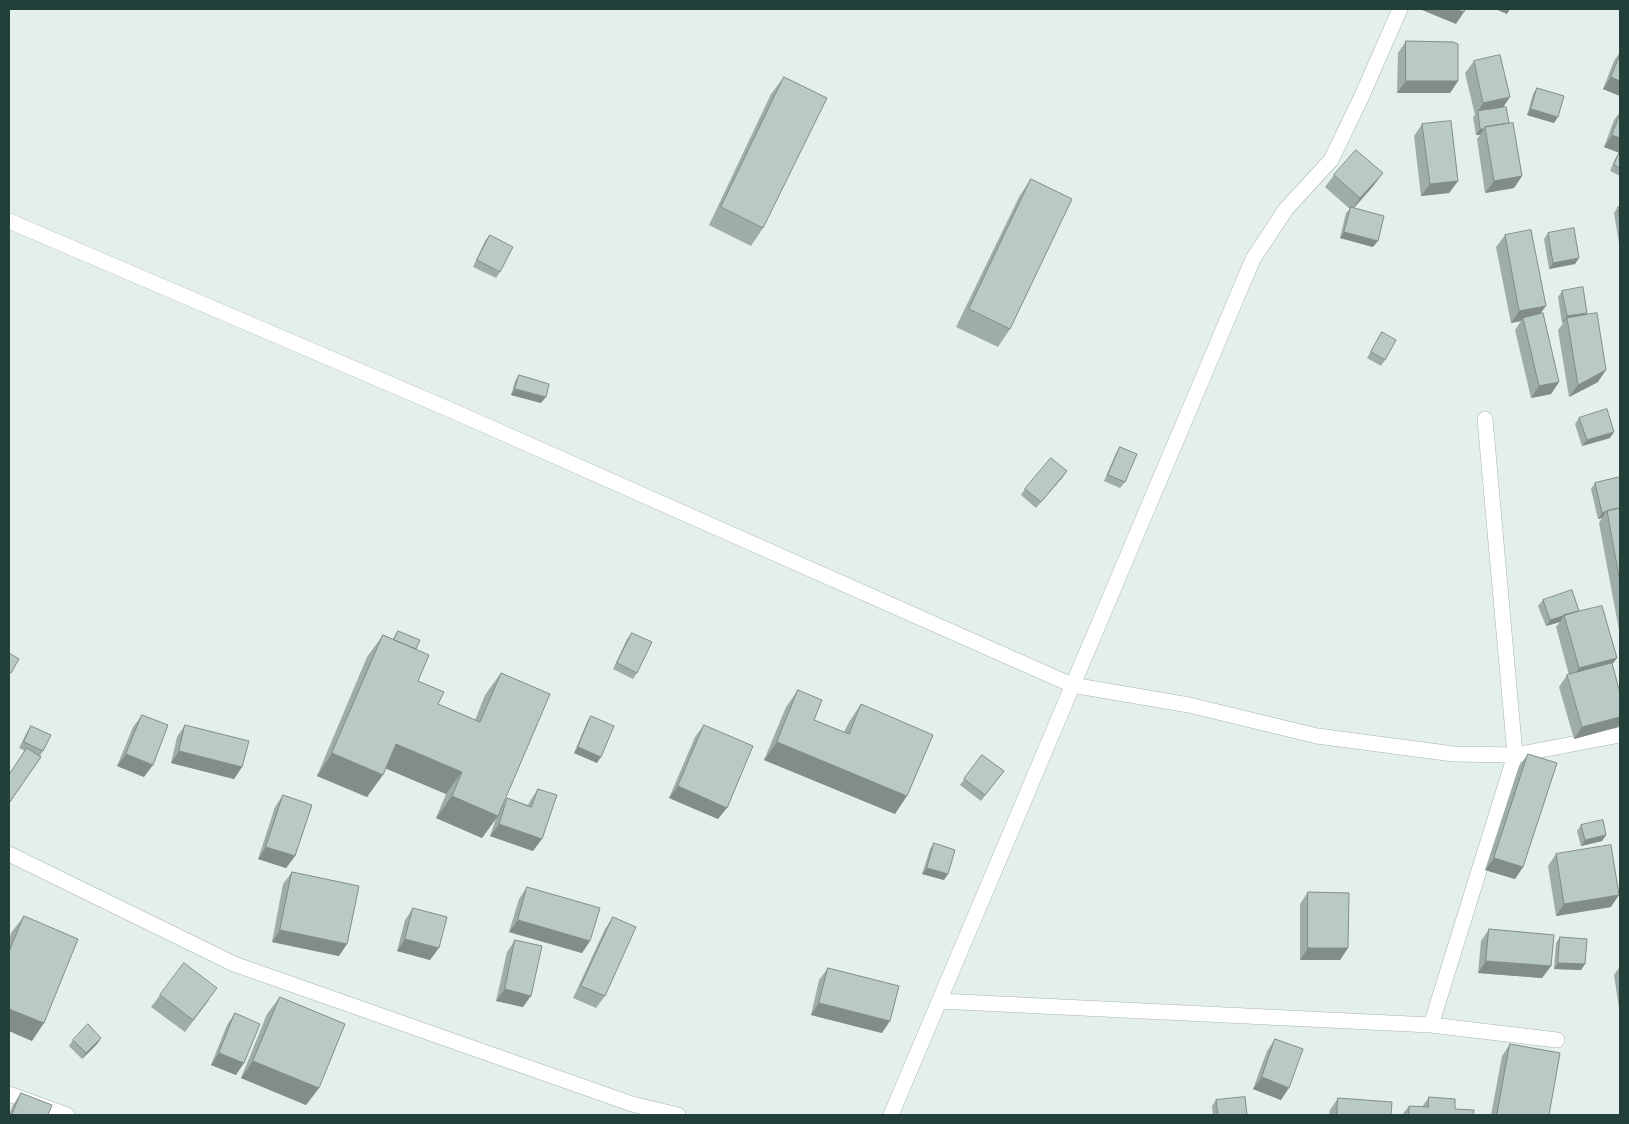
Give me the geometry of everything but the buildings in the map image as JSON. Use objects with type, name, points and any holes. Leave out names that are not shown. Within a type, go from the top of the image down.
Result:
[{"type":"street","points":[[891,1115],[1253,259],[1286,209],[1331,160],[1361,98],[1400,9]]},
{"type":"street","points":[[9,221],[453,411],[1072,685],[1189,705],[1317,736],[1454,754],[1516,755],[1620,735]]},
{"type":"street","points":[[1431,1025],[1516,755],[1485,419]]},
{"type":"street","points":[[9,854],[234,964],[632,1104],[678,1115]]},
{"type":"street","points":[[939,1001],[1431,1025],[1556,1040]]},
{"type":"street","points":[[9,1094],[67,1115]]}]
